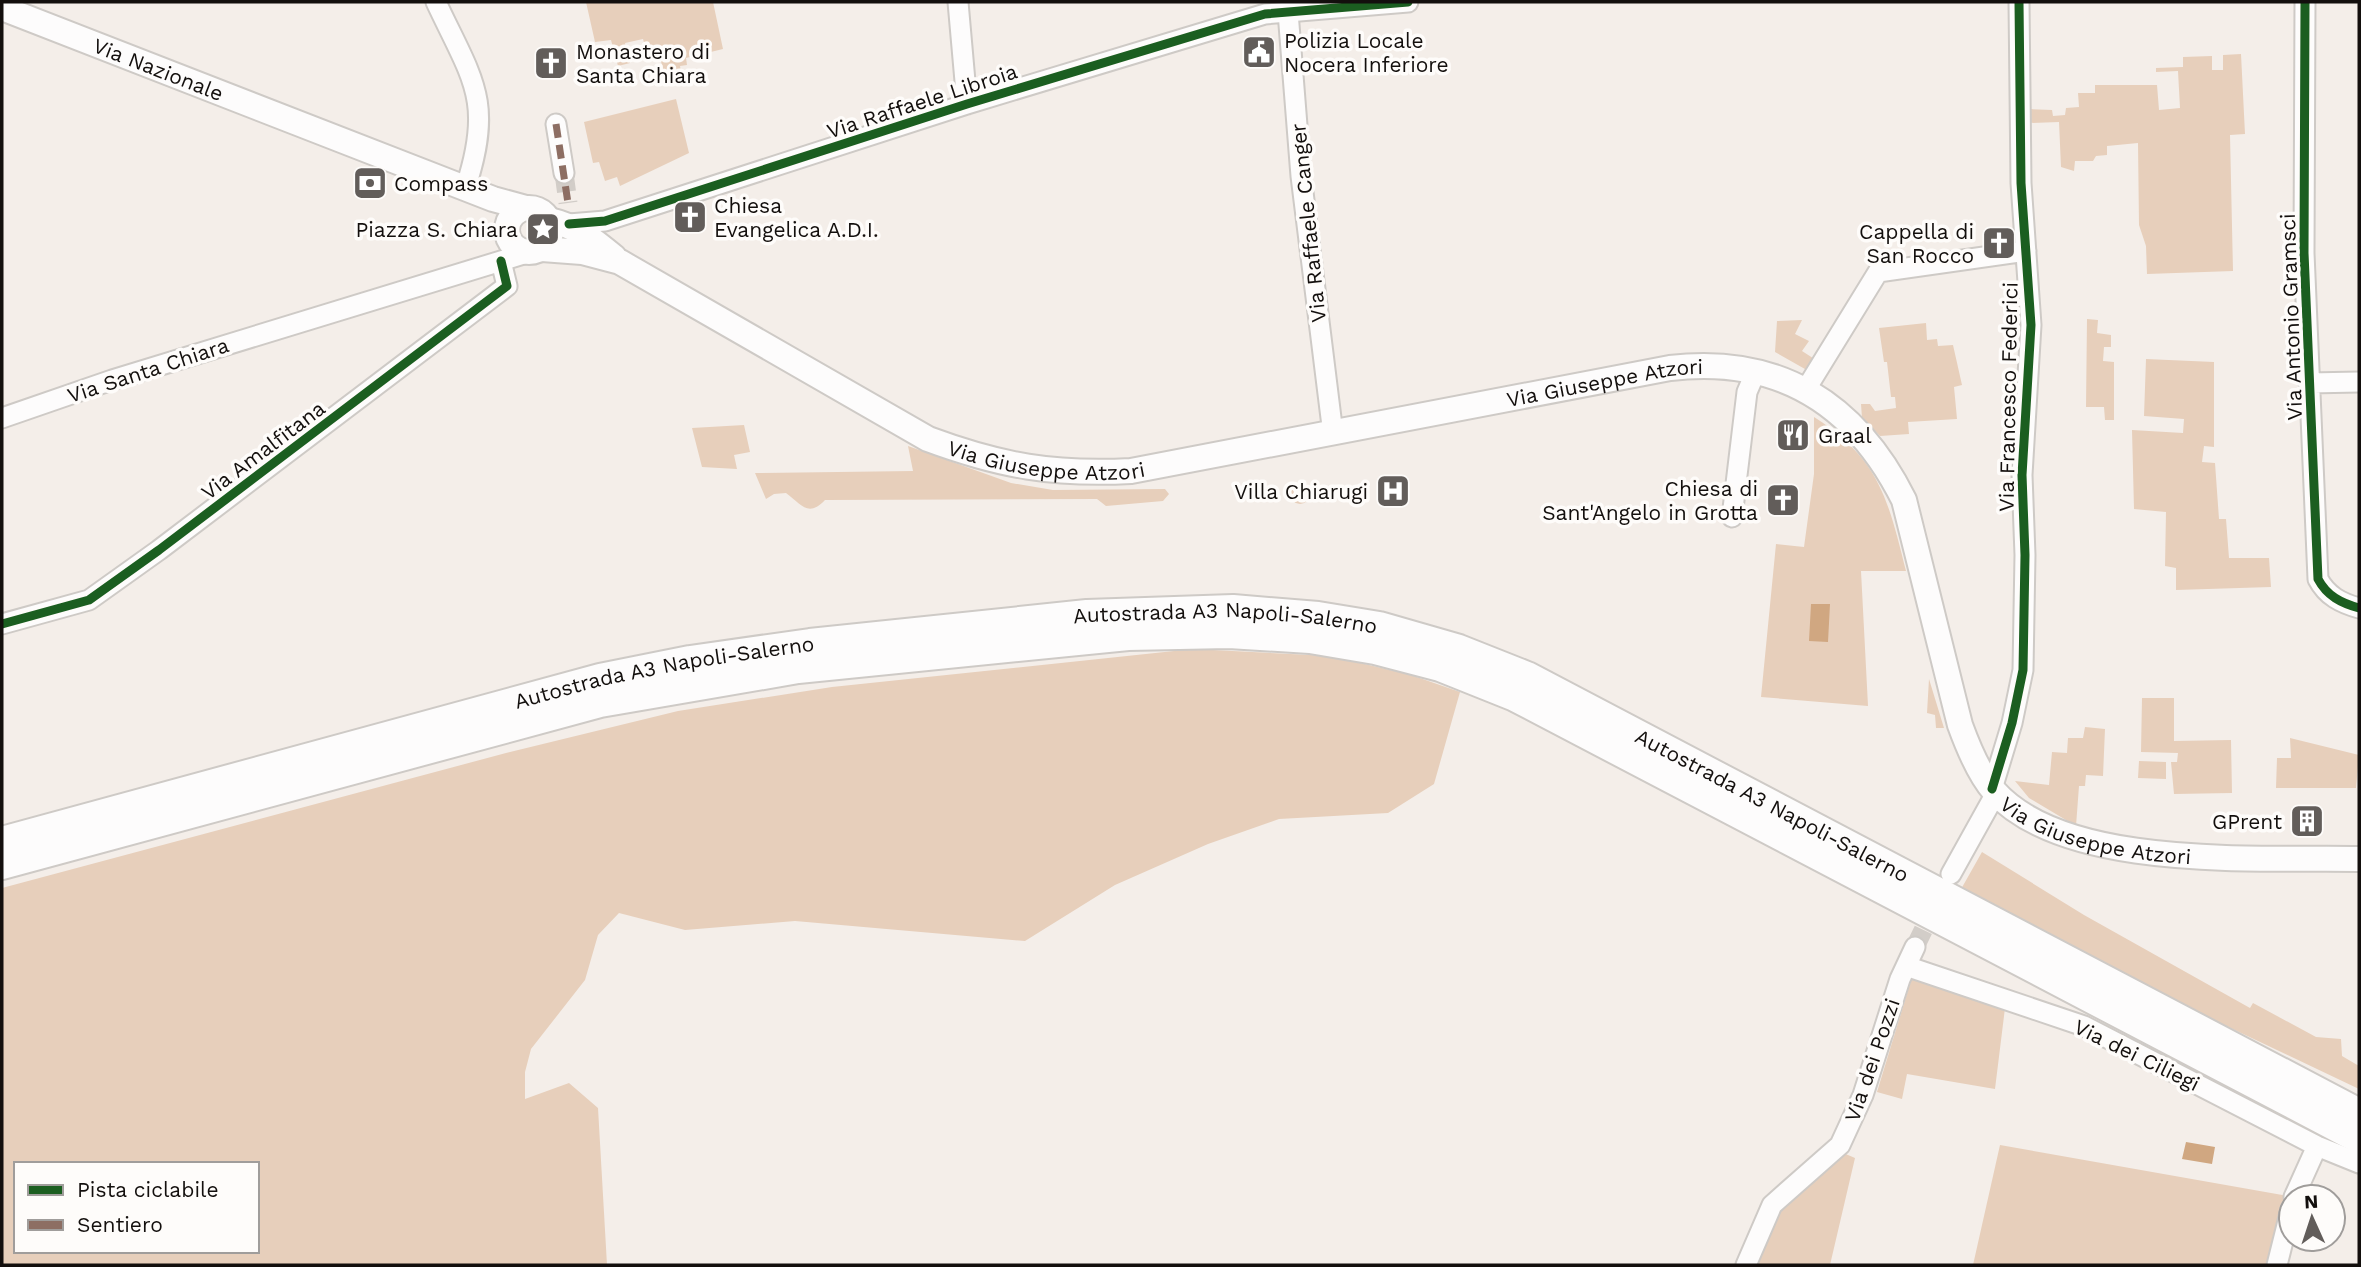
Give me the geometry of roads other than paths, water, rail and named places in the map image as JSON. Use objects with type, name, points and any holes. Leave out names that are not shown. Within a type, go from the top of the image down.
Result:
[{"type":"highway","name":"Autostrada A3 Napoli-Salerno","points":[[2,841],[560,689],[690,660],[786,646],[1087,614],[1206,608],[1290,612],[1343,619],[1408,633],[1527,676],[2359,1113]]},
{"type":"highway","name":"Autostrada A3 Napoli-Salerno","points":[[2,865],[600,704],[732,678],[1128,636],[1230,634],[1310,639],[1417,661],[1515,697],[2359,1139]]},
{"type":"highway","points":[[2237,1050],[2359,1100]]},
{"type":"main road","name":"Via Nazionale","points":[[2,8],[314,130]]},
{"type":"main road","name":"Via Giuseppe Atzori","points":[[314,130],[493,199],[540,210],[593,237],[620,262],[928,439],[982,459],[1024,468],[1086,474],[1131,471],[1660,369],[1711,364],[1756,371],[1806,390],[1869,441],[1904,500],[1961,725],[1994,791],[2044,826],[2078,841],[2229,856],[2359,859]]},
{"type":"main road","points":[[493,199],[517,247]]},
{"type":"main road","points":[[517,247],[509,220],[526,208]]},
{"type":"main road","points":[[517,247],[550,239],[559,222]]},
{"type":"main road","points":[[517,247],[593,237]]},
{"type":"street","points":[[436,2],[477,91],[480,123],[478,149],[466,187]]},
{"type":"street","points":[[958,2],[967,104]]},
{"type":"street","name":"Via Raffaele Libroia","points":[[593,237],[967,104],[1252,18],[1288,12],[1408,2]]},
{"type":"street","name":"Via Francesco Federici","points":[[1994,791],[2023,670],[2025,555],[2022,475],[2031,325],[2021,183],[2019,2]]},
{"type":"street","name":"Via Antonio Gramsci","points":[[2305,2],[2304,253],[2318,579],[2324,590],[2340,601],[2359,608]]},
{"type":"street","name":"Via Raffaele Canger","points":[[1288,12],[1301,176],[1333,434]]},
{"type":"street","points":[[556,124],[564,173]]},
{"type":"street","name":"Via Santa Chiara","points":[[2,418],[112,380],[295,324],[517,247]]},
{"type":"street","name":"Via Amalfitana","points":[[2,624],[89,600],[159,550],[507,286],[517,247]]},
{"type":"street","points":[[1806,390],[1878,272],[2026,251]]},
{"type":"street","points":[[1732,517],[1747,392],[1756,371]]},
{"type":"street","points":[[2309,383],[2359,382]]},
{"type":"street","points":[[1951,874],[1994,791]]},
{"type":"street","name":"Via dei Pozzi","points":[[1746,1265],[1772,1205],[1840,1145],[1863,1095],[1906,966],[1915,947]]},
{"type":"street","name":"Via dei Ciliegi","points":[[1906,966],[2084,1026],[2317,1146],[2359,1163]]},
{"type":"street","points":[[2300,1183],[2317,1146]]},
{"type":"tunnel","points":[[564,173],[568,203]]},
{"type":"tunnel","points":[[1915,947],[1936,904]]},
{"type":"place","name":"Polizia Locale Nocera Inferiore","points":[[1259,52]]},
{"type":"place","name":"Monastero di Santa Chiara","points":[[551,63]]},
{"type":"place","name":"Compass","points":[[370,183]]},
{"type":"place","name":"Chiesa Evangelica A.D.I.","points":[[690,217]]},
{"type":"place","name":"Piazza S. Chiara","points":[[543,229]]},
{"type":"place","name":"Cappella di San Rocco","points":[[1999,243]]},
{"type":"place","name":"Graal","points":[[1793,435]]},
{"type":"place","name":"Villa Chiarugi","points":[[1393,491]]},
{"type":"place","name":"Chiesa di Sant'Angelo in Grotta","points":[[1783,500]]},
{"type":"place","name":"GPrent","points":[[2307,821]]}]
